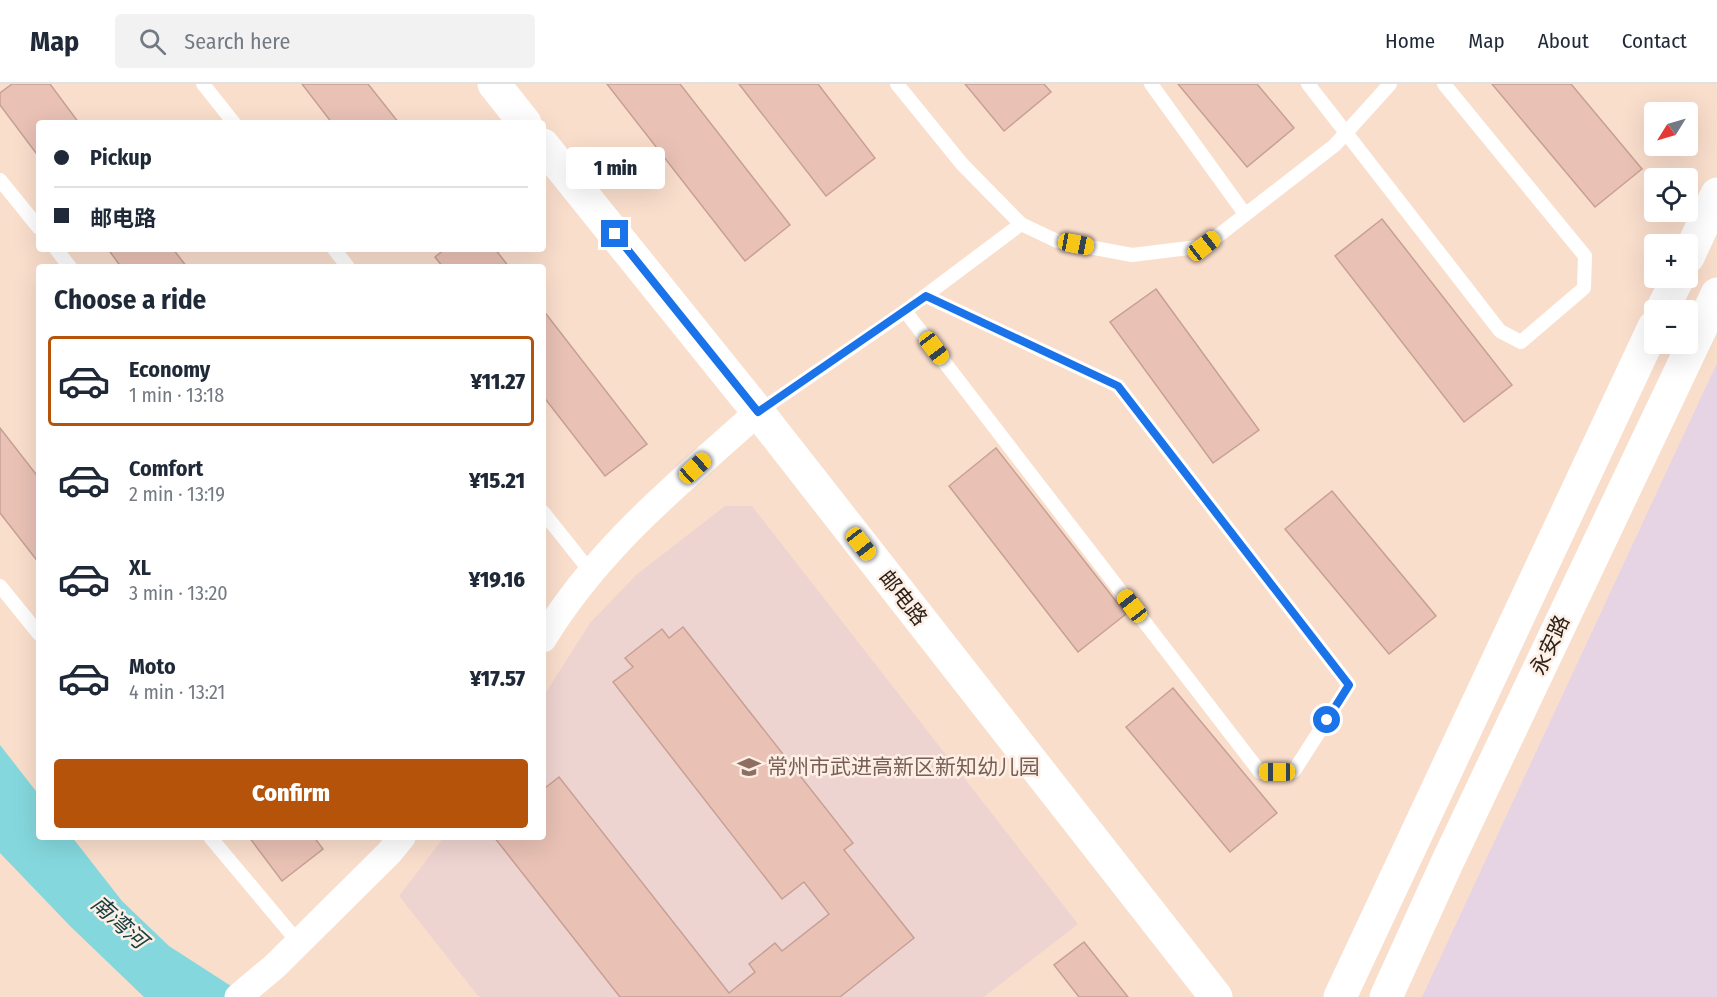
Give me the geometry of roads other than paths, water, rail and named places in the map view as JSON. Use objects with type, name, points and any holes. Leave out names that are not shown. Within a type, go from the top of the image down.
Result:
[{"type":"street","points":[[494,84],[523,120]]},
{"type":"street","name":"邮电路","points":[[546,149],[758,412],[1216,997]]},
{"type":"street","points":[[1698,235],[1717,194]]},
{"type":"street","name":"永安路","points":[[1386,997],[1446,865],[1717,294]]},
{"type":"street","name":"永安路","points":[[1340,997],[1644,348]]},
{"type":"street","points":[[546,634],[590,571],[633,525],[758,412]]},
{"type":"street","points":[[238,997],[275,966],[389,854],[396,840]]},
{"type":"lane","points":[[203,84],[232,120]]},
{"type":"lane","points":[[897,84],[962,164],[1021,224],[1057,241],[1132,255],[1204,246],[1335,145],[1390,84]]},
{"type":"lane","points":[[1151,84],[1245,214]]},
{"type":"lane","points":[[1308,84],[1500,331],[1521,342],[1584,288],[1585,256],[1444,84]]},
{"type":"lane","points":[[0,180],[36,224]]},
{"type":"lane","points":[[758,412],[926,296],[1021,224]]},
{"type":"lane","points":[[58,252],[68,264]]},
{"type":"lane","points":[[336,252],[346,264]]},
{"type":"lane","points":[[905,311],[1260,772],[1294,771],[1349,685],[1118,386],[926,296]]},
{"type":"lane","points":[[546,516],[590,571]]},
{"type":"lane","points":[[0,586],[36,630]]},
{"type":"lane","points":[[213,840],[298,942]]},
{"type":"water","name":"南湾河","points":[[0,745],[36,791],[36,840],[74,840],[122,901],[169,946],[248,997],[144,997],[70,926],[0,853]]},
{"type":"place","name":"常州市武进高新区新知幼儿园","points":[[749,767]]}]
